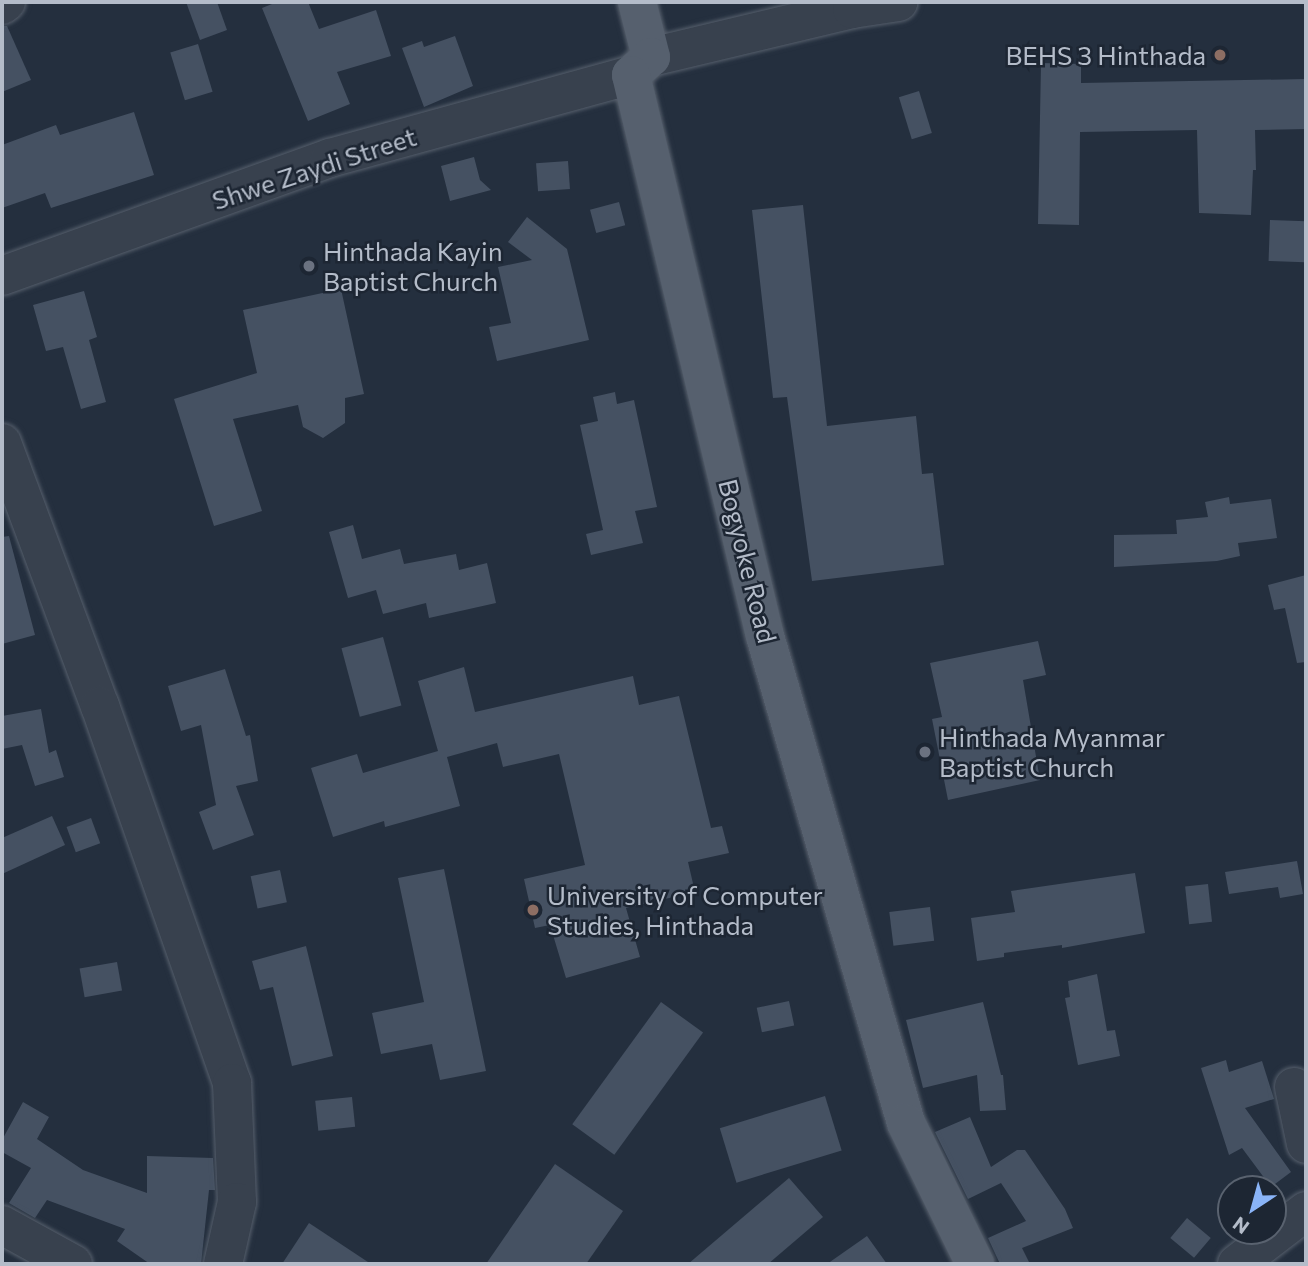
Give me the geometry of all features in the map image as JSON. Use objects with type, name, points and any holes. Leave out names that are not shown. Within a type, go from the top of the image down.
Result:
[{"type":"main road","name":"Bogyoke Road","points":[[637,2],[641,66],[765,636],[906,1123],[975,1264]]},
{"type":"street","points":[[2,5],[6,2]]},
{"type":"street","name":"Shwe Zaydi Street","points":[[2,275],[330,158],[641,66],[852,9],[898,2]]},
{"type":"street","points":[[2,443],[100,706],[232,1083],[237,1202],[223,1264]]},
{"type":"street","points":[[1294,1087],[1306,1144]]},
{"type":"street","points":[[1237,1264],[1306,1211]]},
{"type":"street","points":[[2,1225],[73,1264]]},
{"type":"building","points":[[186,2],[217,2],[227,30],[200,40]]},
{"type":"building","points":[[277,2],[308,2],[319,29],[376,10],[391,56],[337,72],[350,104],[308,121],[262,8]]},
{"type":"building","points":[[2,26],[7,26],[31,80],[2,92]]},
{"type":"building","points":[[455,36],[473,86],[424,107],[402,48],[422,41],[424,47]]},
{"type":"building","points":[[198,44],[213,92],[185,100],[170,52]]},
{"type":"building","points":[[1041,63],[1081,64],[1081,83],[1306,79],[1306,129],[1255,130],[1256,170],[1253,170],[1251,215],[1199,213],[1197,130],[1080,132],[1079,225],[1038,224]]},
{"type":"building","points":[[919,91],[932,133],[912,139],[899,97]]},
{"type":"building","points":[[134,112],[154,175],[51,208],[45,193],[2,208],[2,145],[56,125],[60,135]]},
{"type":"building","points":[[474,157],[480,180],[491,190],[450,201],[441,166]]},
{"type":"building","points":[[568,161],[570,189],[538,191],[536,163]]},
{"type":"building","points":[[619,202],[625,225],[596,233],[590,210]]},
{"type":"building","points":[[803,205],[827,426],[916,416],[922,474],[933,473],[944,565],[812,581],[787,397],[773,398],[752,210]]},
{"type":"building","points":[[527,217],[567,249],[589,340],[497,361],[489,327],[511,323],[498,267],[532,260],[508,242]]},
{"type":"building","points":[[1270,220],[1306,221],[1305,262],[1269,261]]},
{"type":"building","points":[[341,289],[364,394],[345,398],[345,423],[323,438],[303,427],[298,405],[233,419],[262,511],[214,526],[174,399],[257,373],[243,310]]},
{"type":"building","points":[[84,291],[97,337],[89,340],[106,402],[81,409],[63,347],[46,351],[33,305]]},
{"type":"building","points":[[615,392],[617,404],[634,400],[657,507],[635,511],[643,543],[591,555],[586,534],[603,530],[580,425],[598,421],[593,397]]},
{"type":"building","points":[[1229,497],[1230,504],[1271,499],[1277,538],[1238,543],[1240,556],[1217,561],[1114,567],[1114,535],[1177,534],[1176,520],[1208,517],[1205,502]]},
{"type":"building","points":[[353,525],[362,559],[400,549],[404,564],[456,554],[459,570],[487,563],[496,603],[429,618],[426,603],[383,614],[376,590],[348,598],[329,532]]},
{"type":"building","points":[[9,536],[35,635],[2,644],[2,537]]},
{"type":"building","points":[[1306,575],[1306,662],[1297,663],[1285,608],[1274,610],[1268,585]]},
{"type":"building","points":[[383,637],[401,706],[360,717],[341,648]]},
{"type":"building","points":[[1038,641],[1046,675],[1023,680],[1040,780],[948,800],[932,719],[942,717],[930,663]]},
{"type":"building","points":[[464,667],[475,712],[633,676],[639,705],[679,696],[711,828],[722,826],[729,853],[688,862],[695,892],[626,908],[640,957],[566,978],[550,925],[535,928],[524,879],[585,865],[559,754],[503,767],[497,743],[447,757],[460,806],[385,827],[384,821],[333,837],[311,768],[357,754],[363,773],[438,751],[418,681]]},
{"type":"building","points":[[225,669],[246,736],[250,735],[258,781],[236,786],[254,835],[213,850],[199,812],[216,805],[201,725],[181,731],[168,686]]},
{"type":"building","points":[[41,709],[49,753],[56,750],[64,777],[35,786],[22,745],[2,749],[2,716]]},
{"type":"building","points":[[52,816],[65,845],[2,874],[2,838]]},
{"type":"building","points":[[91,818],[100,843],[76,852],[67,827]]},
{"type":"building","points":[[1297,861],[1303,894],[1280,898],[1278,887],[1229,894],[1225,872]]},
{"type":"building","points":[[444,869],[486,1071],[440,1080],[432,1044],[381,1054],[372,1013],[424,1002],[398,878]]},
{"type":"building","points":[[280,870],[287,902],[258,909],[251,876]]},
{"type":"building","points":[[1135,873],[1145,933],[1062,948],[1062,945],[1004,953],[1004,957],[977,961],[971,918],[1015,912],[1011,891]]},
{"type":"building","points":[[1208,884],[1212,922],[1189,924],[1185,886]]},
{"type":"building","points":[[930,907],[934,941],[893,946],[889,912]]},
{"type":"building","points":[[306,946],[333,1056],[292,1066],[273,987],[260,990],[252,961]]},
{"type":"building","points":[[117,962],[122,991],[85,997],[80,969]]},
{"type":"building","points":[[1097,974],[1107,1031],[1115,1030],[1120,1056],[1078,1065],[1065,998],[1070,997],[1068,981]]},
{"type":"building","points":[[789,1001],[794,1025],[762,1032],[757,1008]]},
{"type":"building","points":[[661,1002],[703,1033],[614,1155],[572,1124]]},
{"type":"building","points":[[983,1002],[1003,1075],[1006,1110],[980,1111],[977,1075],[923,1088],[906,1020]]},
{"type":"building","points":[[1226,1060],[1229,1072],[1262,1061],[1274,1099],[1245,1108],[1291,1172],[1287,1175],[1262,1175],[1242,1148],[1229,1155],[1201,1068]]},
{"type":"building","points":[[825,1096],[842,1151],[736,1183],[720,1128]]},
{"type":"building","points":[[352,1097],[355,1127],[318,1131],[315,1101]]},
{"type":"building","points":[[23,1102],[49,1117],[37,1139],[83,1170],[147,1193],[147,1156],[213,1158],[215,1190],[209,1190],[201,1264],[150,1264],[117,1241],[125,1229],[47,1200],[35,1218],[9,1203],[31,1168],[2,1152],[2,1140]]},
{"type":"building","points":[[970,1117],[991,1167],[1017,1150],[1025,1150],[1065,1209],[1073,1228],[1022,1248],[1030,1264],[1000,1264],[988,1238],[1026,1221],[1001,1183],[968,1199],[935,1132]]},
{"type":"building","points":[[555,1164],[623,1211],[586,1264],[486,1264]]},
{"type":"building","points":[[789,1178],[823,1217],[768,1264],[688,1264]]},
{"type":"building","points":[[1187,1218],[1211,1238],[1194,1258],[1170,1238]]},
{"type":"building","points":[[309,1223],[371,1264],[282,1264]]},
{"type":"building","points":[[867,1236],[887,1264],[827,1264]]},
{"type":"place","name":"BEHS 3 Hinthada","points":[[1220,55]]},
{"type":"place","name":"Hinthada Kayin Baptist Church","points":[[309,266]]},
{"type":"place","name":"Hinthada Myanmar Baptist Church","points":[[925,752]]},
{"type":"place","name":"University of Computer Studies, Hinthada","points":[[533,910]]}]
